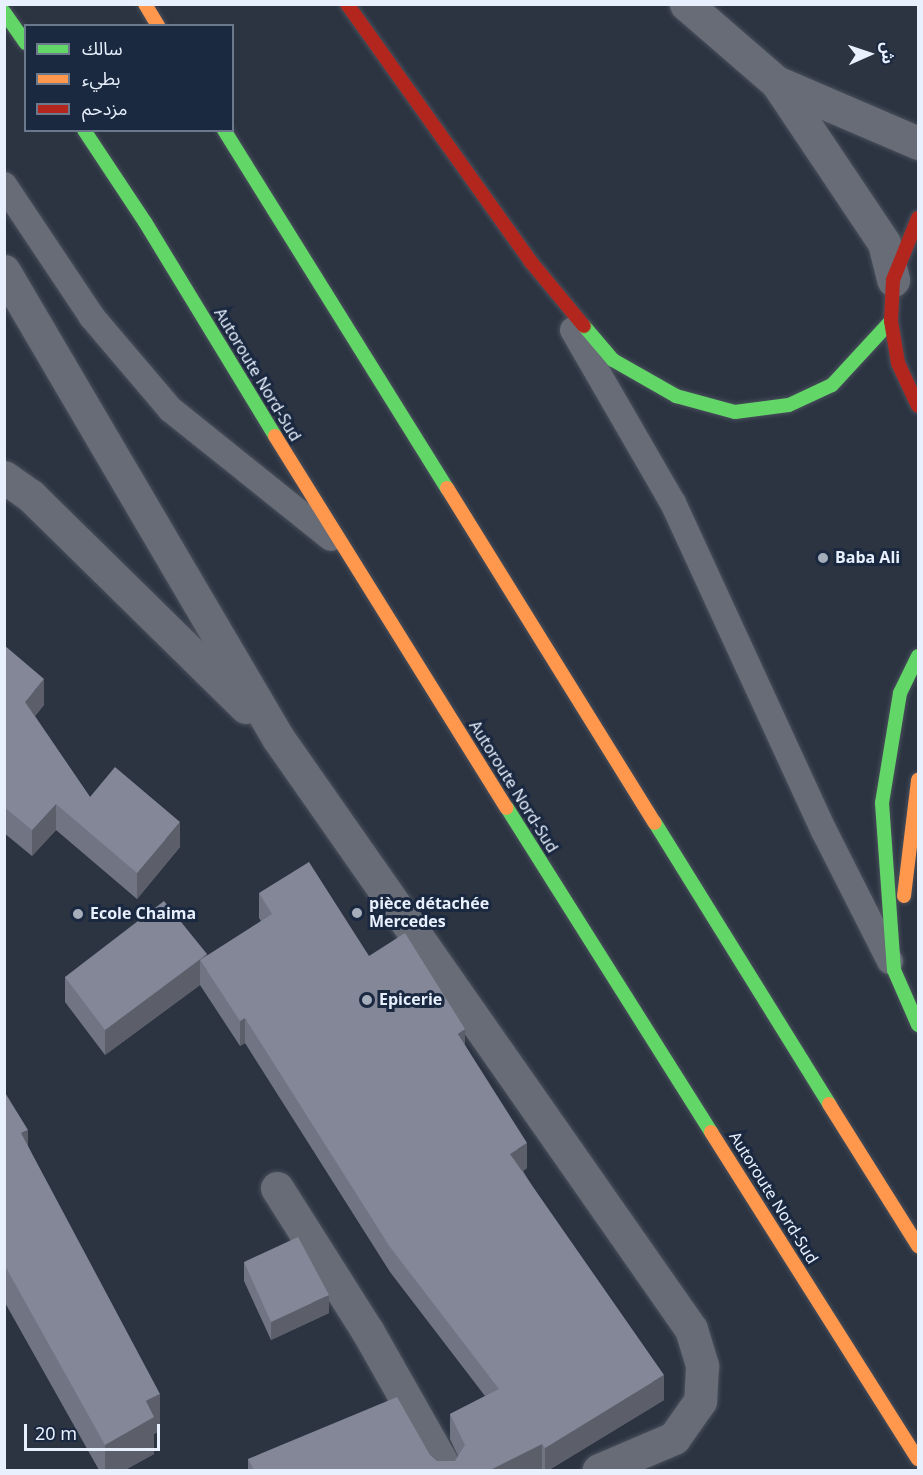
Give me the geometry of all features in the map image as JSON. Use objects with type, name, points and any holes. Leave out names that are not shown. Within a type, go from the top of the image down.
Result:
[{"type":"main road","points":[[145,4],[157,24]]},
{"type":"main road","points":[[347,4],[531,262],[613,360],[676,396],[735,412],[789,405],[832,385],[891,321]]},
{"type":"main road","points":[[4,12],[24,41]]},
{"type":"main road","name":"Autoroute Nord-Sud","points":[[85,132],[145,222],[344,550],[918,1459]]},
{"type":"main road","points":[[225,132],[918,1246]]},
{"type":"main road","points":[[918,218],[893,280],[891,321],[898,363],[918,406]]},
{"type":"main road","points":[[918,656],[900,693],[882,803],[894,970],[918,1025]]},
{"type":"main road","points":[[894,970],[918,780]]},
{"type":"street","points":[[686,4],[776,82],[884,243],[893,280]]},
{"type":"street","points":[[776,82],[918,143]]},
{"type":"street","points":[[4,271],[278,738],[691,1329],[702,1366],[700,1401],[674,1437],[599,1470]]},
{"type":"street","points":[[4,477],[31,496],[278,738]]},
{"type":"street","points":[[277,1188],[368,1332],[446,1470]]},
{"type":"lane","points":[[4,185],[92,317],[170,409],[344,550]]},
{"type":"lane","points":[[531,262],[642,443],[673,503],[824,831],[894,970]]},
{"type":"building","points":[[4,645],[44,679],[25,702],[90,797],[115,767],[180,822],[137,873],[56,804],[32,830],[4,807]]},
{"type":"building","points":[[309,862],[369,956],[405,933],[465,1029],[458,1034],[527,1143],[510,1154],[664,1375],[545,1448],[542,1444],[490,1470],[254,1470],[248,1459],[397,1397],[430,1455],[437,1461],[455,1461],[465,1445],[450,1414],[499,1389],[390,1247],[245,1018],[240,1021],[200,960],[272,914],[259,893]]},
{"type":"building","points":[[164,901],[207,954],[105,1030],[65,977]]},
{"type":"building","points":[[4,1091],[28,1130],[21,1133],[160,1394],[146,1401],[154,1417],[105,1445],[4,1264]]},
{"type":"building","points":[[298,1237],[329,1295],[271,1322],[244,1262]]},
{"type":"traffic: fast","points":[[4,12],[24,40]]},
{"type":"traffic: fast","points":[[85,132],[145,222],[275,436]]},
{"type":"traffic: fast","points":[[225,132],[447,488]]},
{"type":"traffic: fast","points":[[584,326],[613,360],[676,396],[735,412],[789,405],[832,385],[891,321]]},
{"type":"traffic: fast","points":[[918,656],[900,693],[882,803],[894,970],[918,1025]]},
{"type":"traffic: fast","points":[[507,808],[711,1132]]},
{"type":"traffic: fast","points":[[655,823],[829,1104]]},
{"type":"traffic: slow","points":[[145,4],[157,24]]},
{"type":"traffic: slow","points":[[275,436],[507,808]]},
{"type":"traffic: slow","points":[[447,488],[655,823]]},
{"type":"traffic: slow","points":[[904,896],[918,780]]},
{"type":"traffic: slow","points":[[829,1104],[918,1246]]},
{"type":"traffic: slow","points":[[711,1132],[918,1459]]},
{"type":"traffic: jam","points":[[347,4],[531,262],[584,326]]},
{"type":"traffic: jam","points":[[918,218],[893,280],[891,321],[898,363],[918,406]]},
{"type":"place","name":"Baba Ali","points":[[823,558]]},
{"type":"place","name":"pièce détachée Mercedes","points":[[357,913]]},
{"type":"place","name":"Ecole Chaima","points":[[78,914]]},
{"type":"place","name":"Epicerie","points":[[367,1000]]}]
